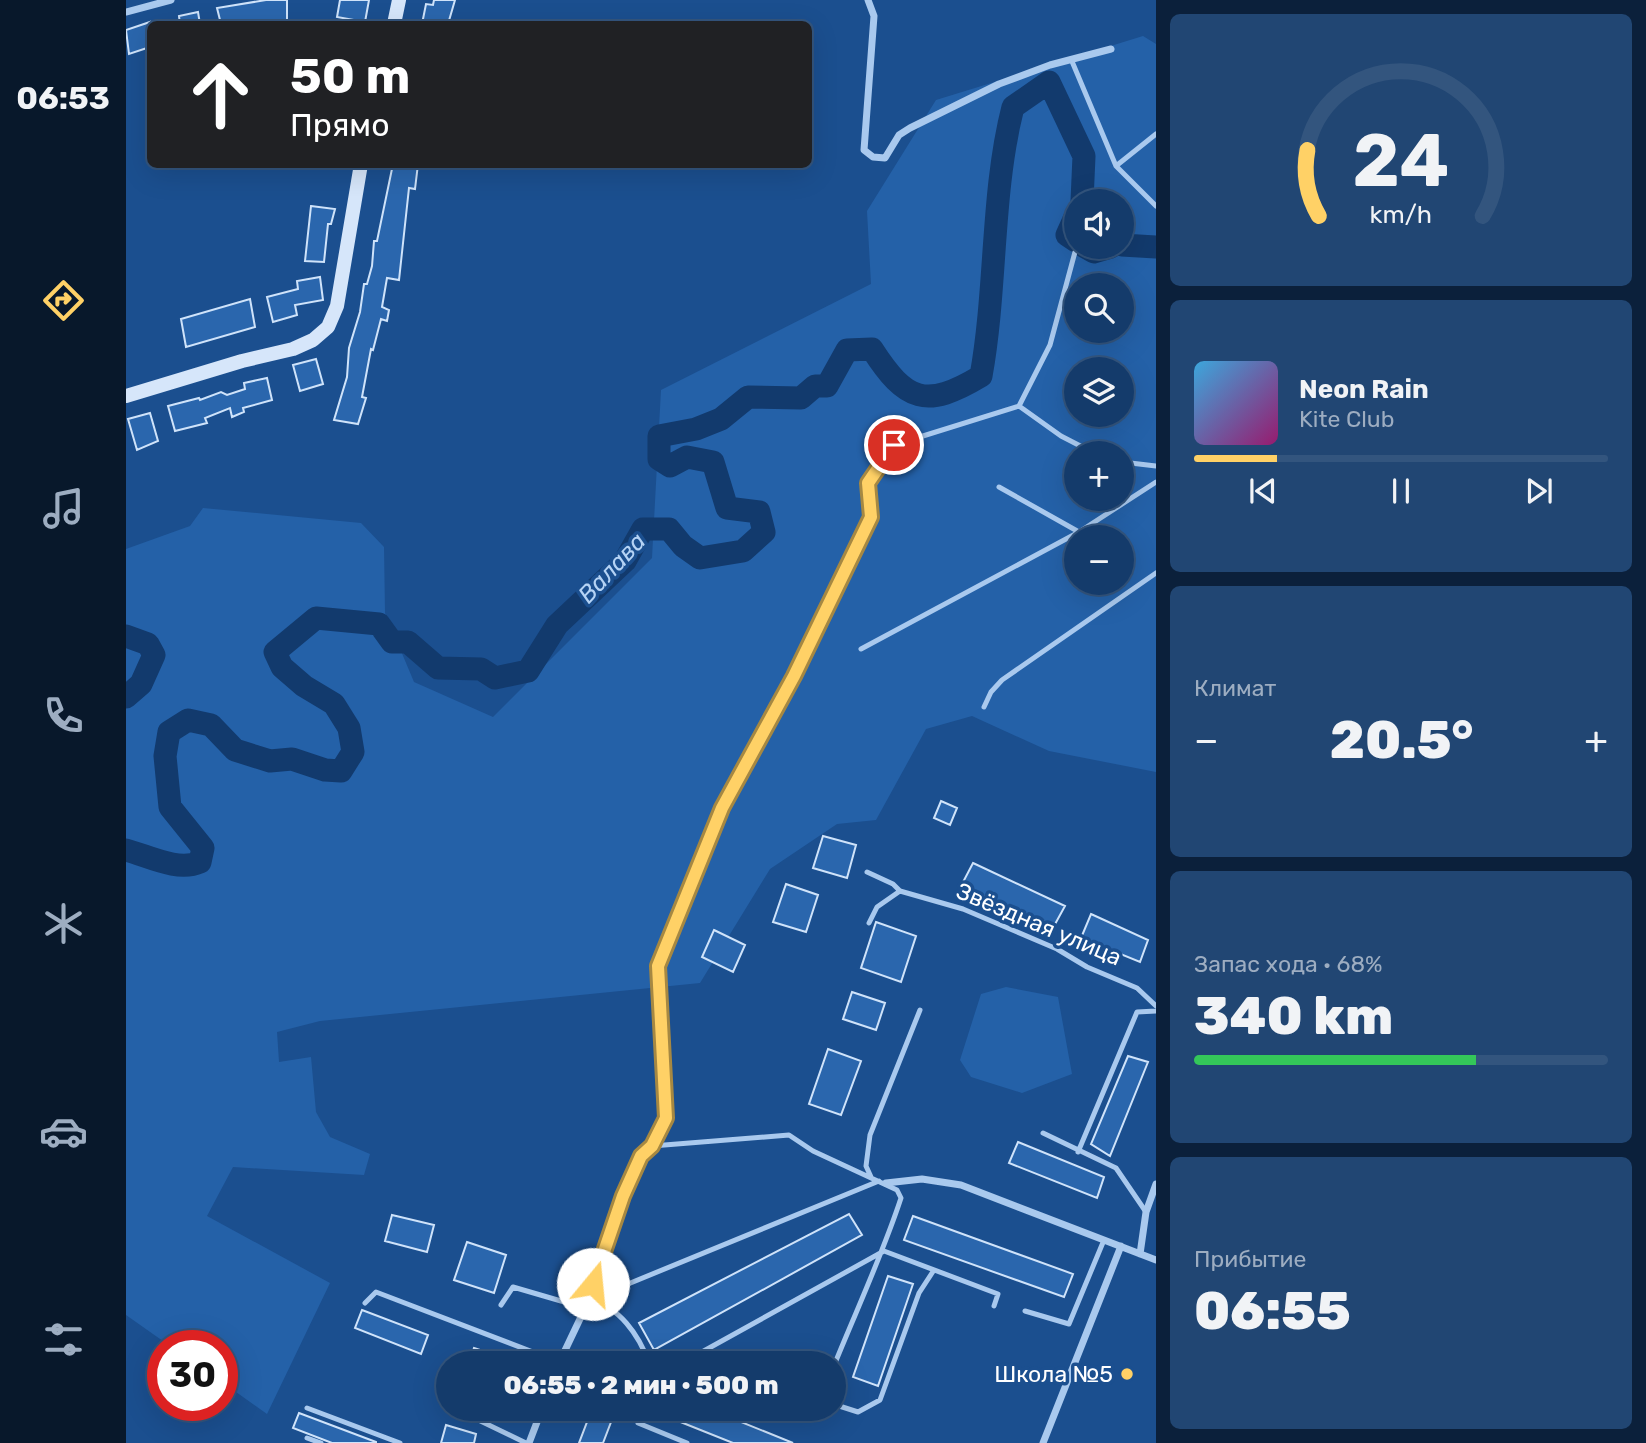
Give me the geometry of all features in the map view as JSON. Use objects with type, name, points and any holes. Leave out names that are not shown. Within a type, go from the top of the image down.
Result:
[{"type":"main road","points":[[395,21],[400,0]]},
{"type":"main road","points":[[126,396],[242,361],[293,349],[313,340],[328,327],[337,306],[360,168]]},
{"type":"street","points":[[126,12],[171,0]]},
{"type":"street","points":[[868,0],[874,16],[864,150],[873,157],[884,158],[899,135],[909,128],[999,84],[1071,59],[1111,49]]},
{"type":"street","points":[[565,1351],[587,1304],[623,1196],[641,1156],[652,1146],[666,1118],[658,966],[722,808],[794,676],[871,517],[868,483]]},
{"type":"street","points":[[883,1182],[922,1179],[961,1185],[1156,1260]]},
{"type":"street","points":[[1140,1254],[1146,1212],[1156,1184]]},
{"type":"street","points":[[1043,1443],[1121,1247]]},
{"type":"street","points":[[528,1443],[537,1421]]},
{"type":"lane","points":[[1071,59],[1116,166],[1156,206]]},
{"type":"lane","points":[[1116,166],[1156,134]]},
{"type":"lane","points":[[868,483],[894,445],[1019,406],[1050,345],[1073,259]]},
{"type":"lane","points":[[1019,406],[1071,441]]},
{"type":"lane","points":[[1134,463],[1156,466]]},
{"type":"lane","points":[[1090,525],[1156,482]]},
{"type":"lane","points":[[999,487],[1067,525]]},
{"type":"lane","points":[[861,649],[1064,540]]},
{"type":"lane","points":[[984,707],[991,692],[1002,681],[1156,573]]},
{"type":"lane","name":"Звёздная улица","points":[[867,872],[893,884],[900,891],[963,909],[1057,949],[1087,967],[1137,988],[1156,1008]]},
{"type":"lane","points":[[869,923],[877,907],[900,891]]},
{"type":"lane","points":[[1078,1152],[1137,1012],[1156,1008]]},
{"type":"lane","points":[[871,1177],[866,1166],[870,1135],[920,1010]]},
{"type":"lane","points":[[1043,1133],[1116,1168],[1146,1212]]},
{"type":"lane","points":[[652,1146],[789,1135],[813,1151],[883,1182],[901,1198],[884,1251],[873,1267],[840,1351]]},
{"type":"lane","points":[[587,1304],[883,1182]]},
{"type":"lane","points":[[1025,1311],[1069,1324],[1104,1240]]},
{"type":"lane","points":[[704,1351],[884,1251],[998,1294],[994,1306]]},
{"type":"lane","points":[[846,1408],[858,1412],[880,1400],[919,1293],[934,1270]]},
{"type":"lane","points":[[501,1305],[513,1287],[587,1304],[603,1303],[622,1317],[642,1351]]},
{"type":"lane","points":[[365,1303],[376,1292],[528,1351]]},
{"type":"lane","points":[[307,1408],[400,1443]]},
{"type":"lane","points":[[481,1421],[528,1443]]},
{"type":"lane","points":[[639,1421],[638,1423],[687,1443]]},
{"type":"lane","points":[[307,1438],[321,1443]]},
{"type":"shaded area","points":[[1143,36],[1156,44],[1156,772],[1049,751],[972,716],[926,729],[876,820],[837,824],[770,869],[700,983],[320,1021],[277,1032],[279,1062],[311,1057],[316,1112],[330,1137],[370,1154],[364,1175],[233,1167],[207,1216],[330,1283],[267,1414],[238,1393],[238,1330],[147,1330],[126,1315],[126,549],[190,526],[203,508],[361,523],[384,547],[385,613],[414,682],[493,717],[652,558],[661,390],[871,284],[867,211],[936,100]]},
{"type":"shaded area","points":[[1006,987],[1058,997],[1072,1074],[1022,1093],[971,1077],[960,1060],[981,994]]},
{"type":"building","points":[[266,0],[287,0],[287,21],[220,21],[217,8]]},
{"type":"building","points":[[340,0],[369,0],[365,21],[337,17]]},
{"type":"building","points":[[434,0],[455,0],[449,21],[423,21],[426,4],[433,5]]},
{"type":"building","points":[[198,12],[200,21],[180,21],[179,16]]},
{"type":"building","points":[[147,23],[147,48],[129,54],[126,30]]},
{"type":"building","points":[[392,168],[418,168],[415,189],[409,188],[399,280],[387,278],[382,307],[389,310],[387,321],[381,319],[373,350],[371,349],[362,397],[366,398],[358,424],[334,420],[347,377],[349,348],[360,312],[364,284],[367,284],[372,266],[374,241],[377,241]]},
{"type":"building","points":[[311,206],[335,209],[331,224],[328,224],[324,262],[305,261]]},
{"type":"building","points":[[320,277],[323,300],[295,305],[297,315],[273,322],[267,297],[298,289],[297,281]]},
{"type":"building","points":[[250,299],[255,327],[186,347],[181,319]]},
{"type":"building","points":[[316,359],[323,384],[300,391],[293,365]]},
{"type":"building","points":[[267,378],[272,400],[243,408],[244,412],[232,417],[230,408],[205,418],[207,423],[175,431],[168,406],[199,398],[200,400],[221,392],[227,395],[245,389],[244,383]]},
{"type":"building","points":[[150,413],[158,441],[137,450],[128,419]]},
{"type":"building","points":[[941,801],[957,808],[950,825],[934,818]]},
{"type":"building","points":[[823,836],[856,845],[847,878],[813,868]]},
{"type":"building","points":[[973,863],[1065,906],[1054,926],[961,886]]},
{"type":"building","points":[[786,884],[818,895],[806,932],[773,922]]},
{"type":"building","points":[[1091,914],[1148,940],[1140,962],[1081,938]]},
{"type":"building","points":[[876,922],[916,936],[901,982],[861,968]]},
{"type":"building","points":[[714,930],[745,945],[733,972],[702,957]]},
{"type":"building","points":[[852,992],[885,1003],[876,1030],[843,1019]]},
{"type":"building","points":[[828,1049],[861,1061],[841,1115],[809,1104]]},
{"type":"building","points":[[1128,1056],[1148,1062],[1110,1156],[1091,1144]]},
{"type":"building","points":[[1018,1142],[1104,1177],[1097,1198],[1009,1163]]},
{"type":"building","points":[[849,1214],[862,1235],[654,1350],[639,1323]]},
{"type":"building","points":[[392,1215],[434,1225],[427,1252],[385,1241]]},
{"type":"building","points":[[913,1216],[1073,1274],[1064,1297],[904,1240]]},
{"type":"building","points":[[467,1242],[506,1255],[494,1293],[454,1280]]},
{"type":"building","points":[[888,1276],[913,1284],[878,1386],[853,1377]]},
{"type":"building","points":[[362,1310],[428,1335],[421,1354],[355,1328]]},
{"type":"building","points":[[299,1413],[376,1443],[332,1443],[293,1428]]},
{"type":"building","points":[[587,1421],[611,1421],[603,1443],[579,1443]]},
{"type":"building","points":[[678,1421],[739,1421],[793,1443],[733,1443]]},
{"type":"building","points":[[446,1425],[476,1434],[474,1443],[441,1443]]},
{"type":"waterway","name":"Валава","points":[[126,850],[173,864],[191,865],[200,862],[203,848],[170,807],[165,756],[169,732],[188,720],[211,725],[235,750],[270,761],[292,759],[325,770],[341,771],[353,752],[349,728],[334,704],[304,686],[282,667],[275,652],[316,618],[379,624],[392,642],[408,642],[438,668],[481,669],[495,678],[528,671],[557,625],[625,561],[643,529],[669,529],[683,546],[700,558],[743,551],[764,532],[759,512],[727,508],[713,462],[687,457],[670,466],[659,459],[659,436],[696,429],[721,419],[748,397],[801,398],[815,386],[827,386],[847,350],[872,349],[896,380],[907,390],[919,395],[946,393],[981,376],[990,309],[997,206],[1013,107],[1049,82],[1084,156],[1083,189]]},
{"type":"waterway","name":"Валава","points":[[1134,246],[1156,247]]},
{"type":"waterway","name":"Валава","points":[[126,636],[148,644],[154,655],[141,684],[126,697]]},
{"type":"place","name":"Школа №5","points":[[1127,1374]]},
{"type":"route","points":[[593,1284],[623,1196],[633,1179],[641,1156],[652,1146],[666,1118],[658,966],[722,808],[794,676],[871,517],[868,483],[894,445]]}]
